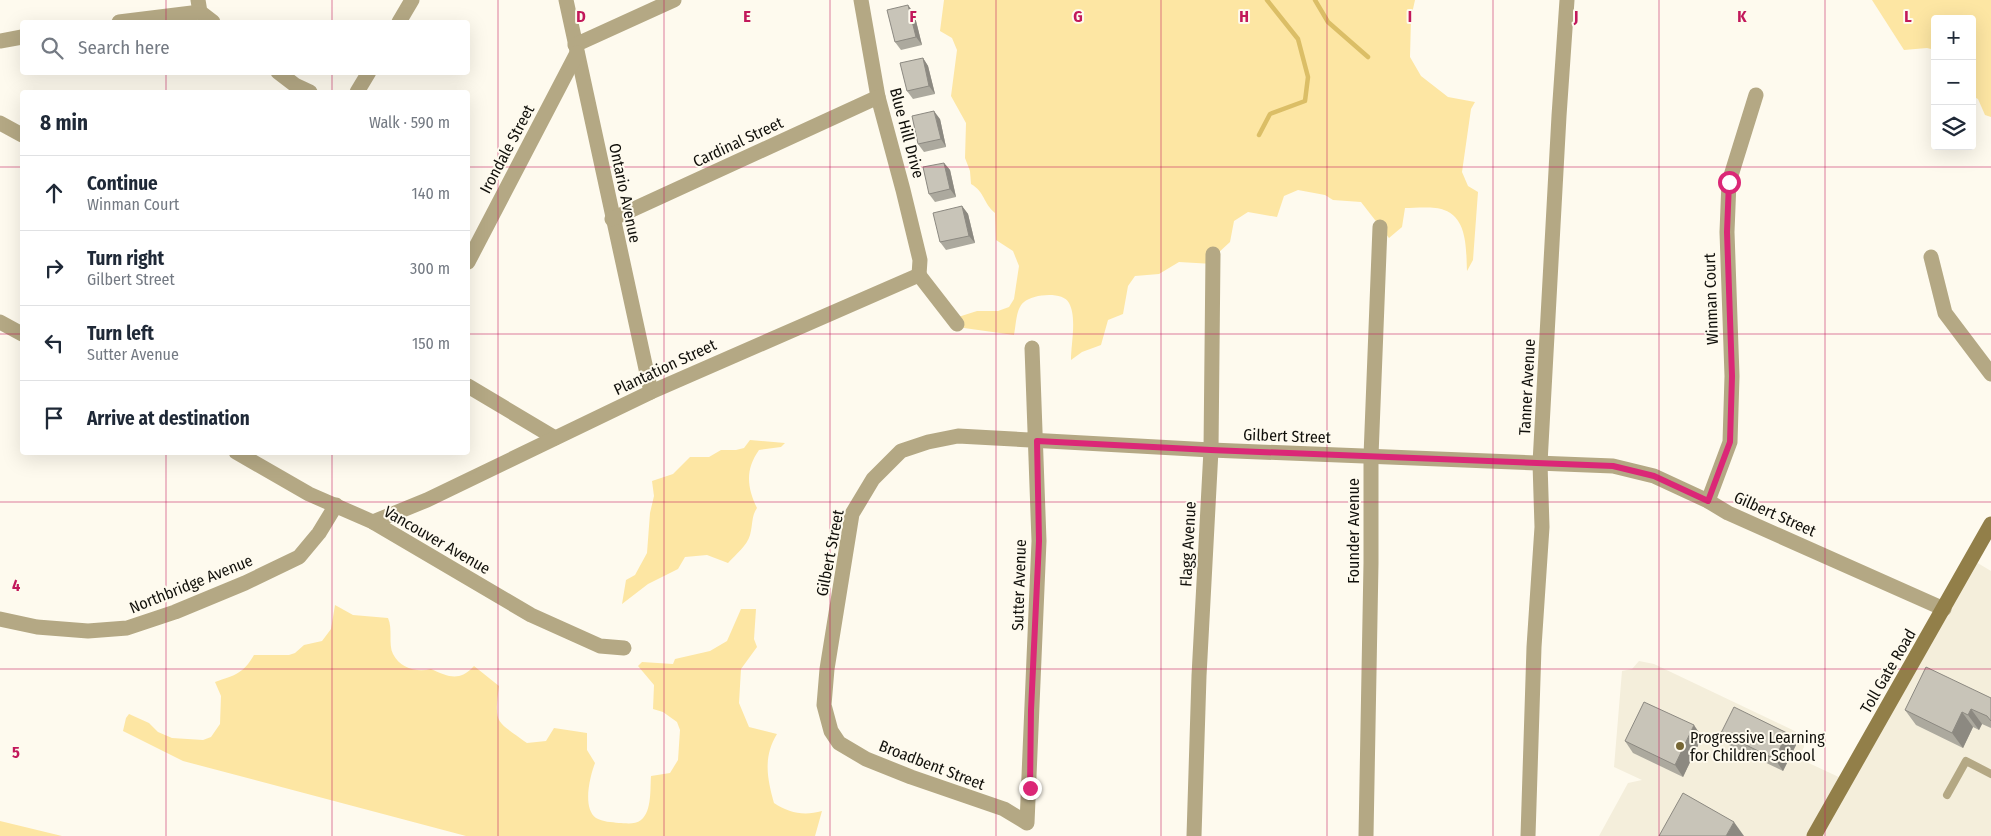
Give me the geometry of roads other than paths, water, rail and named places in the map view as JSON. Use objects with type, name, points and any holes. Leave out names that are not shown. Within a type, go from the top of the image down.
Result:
[{"type":"main road","name":"Toll Gate Road","points":[[1814,836],[1991,524]]},
{"type":"street","points":[[400,20],[412,0]]},
{"type":"street","name":"Ontario Avenue","points":[[566,0],[651,392]]},
{"type":"street","points":[[576,49],[674,0]]},
{"type":"street","name":"Blue Hill Drive","points":[[861,0],[878,97],[920,260],[919,275]]},
{"type":"street","name":"Tanner Avenue","points":[[1528,836],[1534,647],[1542,527],[1540,463],[1559,116],[1568,0]]},
{"type":"street","points":[[129,20],[199,6],[211,20]]},
{"type":"street","points":[[0,42],[20,37]]},
{"type":"street","name":"Irondale Street","points":[[470,258],[576,49]]},
{"type":"street","points":[[282,75],[306,90]]},
{"type":"street","points":[[358,90],[367,75]]},
{"type":"street","name":"Winman Court","points":[[1708,501],[1730,442],[1732,376],[1727,232],[1729,182],[1756,96]]},
{"type":"street","name":"Cardinal Street","points":[[612,219],[878,97]]},
{"type":"street","points":[[0,123],[20,134]]},
{"type":"street","name":"Founder Avenue","points":[[1366,836],[1371,573],[1371,456],[1380,227]]},
{"type":"street","name":"Flagg Avenue","points":[[1194,836],[1199,676],[1211,450],[1213,254]]},
{"type":"street","points":[[1932,257],[1945,313],[1991,374]]},
{"type":"street","points":[[919,275],[957,324]]},
{"type":"street","name":"Plantation Street","points":[[373,522],[427,500],[651,392],[919,275]]},
{"type":"street","points":[[0,322],[20,333]]},
{"type":"street","name":"Sutter Avenue","points":[[1027,823],[1039,541],[1037,441],[1032,348]]},
{"type":"street","points":[[470,387],[556,438]]},
{"type":"street","name":"Gilbert Street","points":[[831,731],[824,705],[852,514],[873,478],[901,451],[928,442],[958,436],[1211,450],[1613,466],[1654,476],[1708,501],[1728,513],[1944,609]]},
{"type":"street","name":"Vancouver Avenue","points":[[241,455],[310,494],[373,522],[530,615],[600,646],[624,648]]},
{"type":"street","name":"Northbridge Avenue","points":[[0,619],[37,627],[88,631],[127,628],[174,612],[245,583],[299,557],[319,533],[336,505]]},
{"type":"street","name":"Broadbent Street","points":[[831,731],[839,743],[866,758],[911,777],[1004,809],[1027,823]]},
{"type":"lane","points":[[1947,795],[1966,761],[1991,774]]},
{"type":"waterway","points":[[1259,135],[1270,114],[1305,101],[1308,77],[1298,39],[1267,0]]},
{"type":"waterway","points":[[1315,0],[1328,22],[1368,57]]},
{"type":"place","name":"Progressive Learning for Children School","points":[[1680,746]]}]
